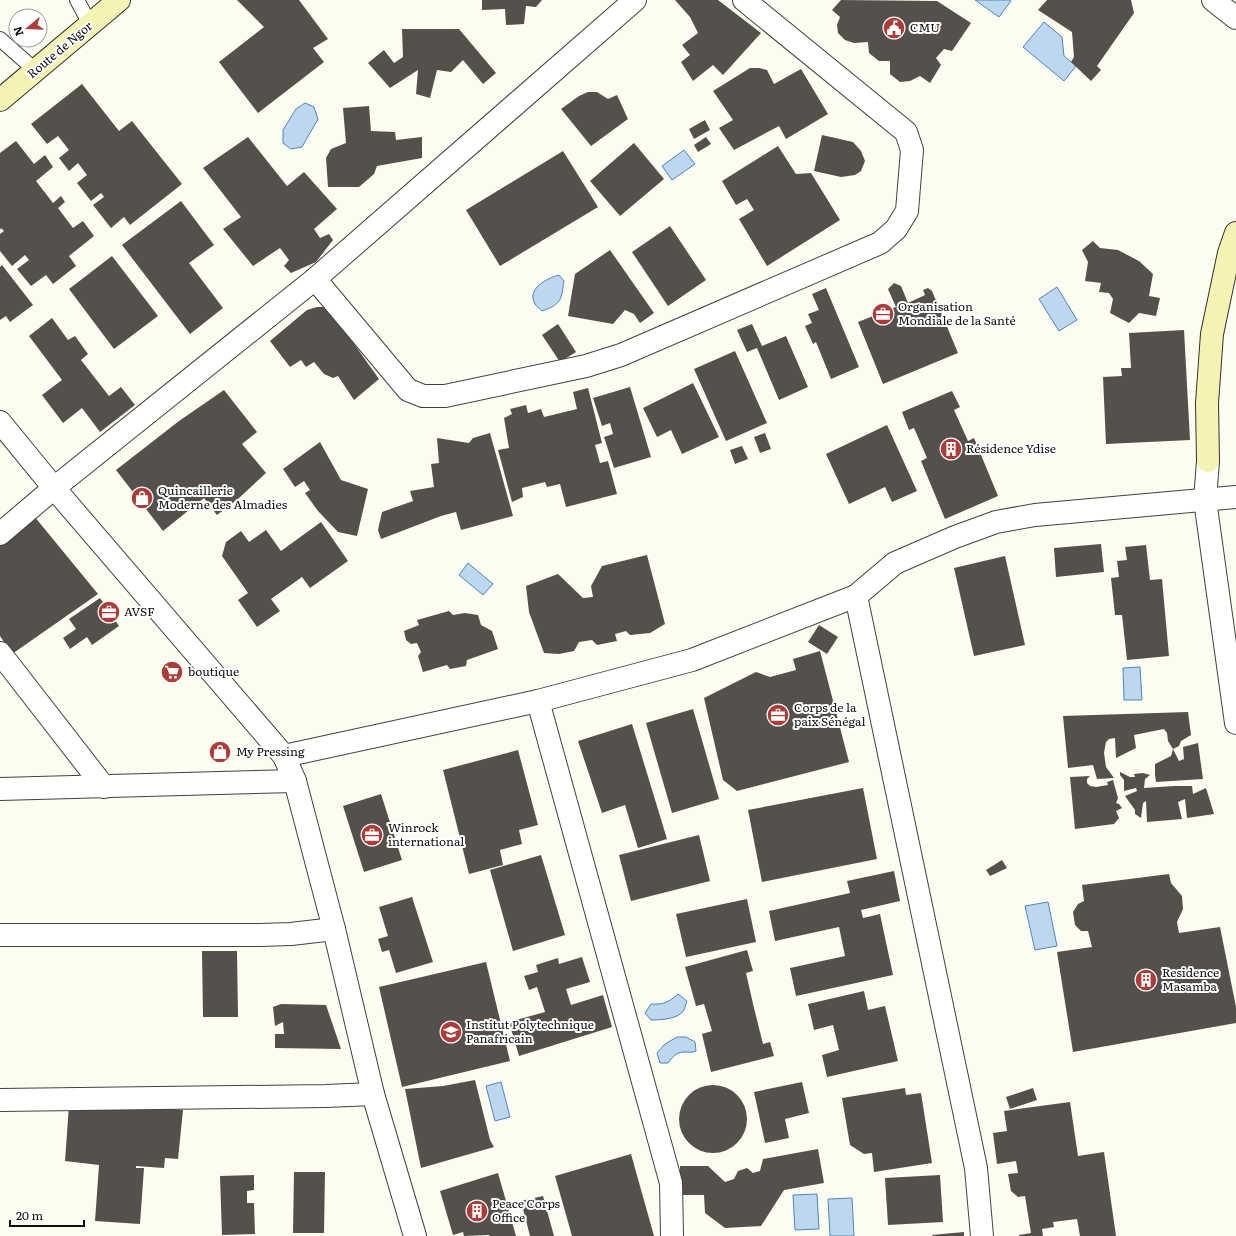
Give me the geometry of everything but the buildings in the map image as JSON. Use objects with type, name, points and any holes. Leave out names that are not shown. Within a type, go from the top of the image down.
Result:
[{"type":"street","name":"Route de Ngor","points":[[0,100],[120,0]]},
{"type":"street","points":[[0,534],[54,488],[315,279],[635,0]]},
{"type":"street","points":[[315,279],[408,390],[424,396],[445,396],[586,366],[621,355],[880,243],[896,229],[907,211],[912,150],[906,132],[744,0]]},
{"type":"street","points":[[1213,0],[1236,18]]},
{"type":"street","points":[[1236,233],[1229,253],[1212,334],[1207,404],[1208,461],[1204,500],[1233,677],[1236,723]]},
{"type":"street","points":[[0,422],[54,488],[284,756],[295,781],[334,929],[373,1094],[415,1236]]},
{"type":"street","points":[[284,756],[538,701],[692,660],[856,596],[895,564],[955,537],[996,522],[1035,515],[1236,497]]},
{"type":"street","points":[[856,596],[976,1168],[982,1236]]},
{"type":"street","points":[[0,653],[104,787]]},
{"type":"street","points":[[538,701],[671,1183],[672,1236]]},
{"type":"street","points":[[0,789],[295,781]]},
{"type":"street","points":[[0,935],[260,935],[291,934],[334,929]]},
{"type":"street","points":[[0,1100],[326,1096],[373,1094]]},
{"type":"lane","points":[[77,0],[90,24]]},
{"type":"lane","points":[[0,39],[35,70]]},
{"type":"water","points":[[975,0],[1009,0],[1011,1],[999,17]]},
{"type":"water","points":[[1044,22],[1062,37],[1064,56],[1076,66],[1064,81],[1023,47]]},
{"type":"water","points":[[305,103],[314,107],[318,119],[302,147],[291,149],[283,143],[283,130],[296,109]]},
{"type":"water","points":[[684,150],[695,164],[672,180],[662,166]]},
{"type":"water","points":[[559,275],[564,281],[561,297],[553,306],[542,311],[535,304],[533,299],[535,289],[549,279]]},
{"type":"water","points":[[1057,287],[1077,320],[1059,331],[1039,299]]},
{"type":"water","points":[[468,563],[493,584],[483,595],[459,575]]},
{"type":"water","points":[[1140,667],[1142,700],[1124,700],[1123,668]]},
{"type":"water","points":[[1048,902],[1057,946],[1035,950],[1025,906]]},
{"type":"water","points":[[678,994],[687,1001],[682,1013],[674,1017],[651,1020],[645,1013],[651,1004],[666,1002]]},
{"type":"water","points":[[677,1037],[686,1037],[695,1042],[696,1051],[679,1053],[668,1063],[660,1063],[657,1053],[665,1044]]},
{"type":"water","points":[[501,1082],[510,1117],[495,1121],[486,1086]]},
{"type":"water","points":[[817,1194],[819,1229],[795,1230],[793,1195]]},
{"type":"water","points":[[852,1198],[854,1236],[830,1236],[828,1199]]},
{"type":"place","name":"CMU","points":[[894,28]]},
{"type":"place","name":"Organisation Mondiale de la Santé","points":[[883,314]]},
{"type":"place","name":"Résidence Ydise","points":[[951,449]]},
{"type":"place","name":"Quincaillerie Moderne des Almadies","points":[[142,498]]},
{"type":"place","name":"AVSF","points":[[109,612]]},
{"type":"place","name":"boutique","points":[[172,672]]},
{"type":"place","name":"Corps de la paix Sénégal","points":[[778,715]]},
{"type":"place","name":"My Pressing","points":[[220,752]]},
{"type":"place","name":"Winrock international","points":[[372,835]]},
{"type":"place","name":"Residence Masamba","points":[[1146,980]]},
{"type":"place","name":"Institut Polytechnique Panafricain","points":[[451,1032]]},
{"type":"place","name":"Peace Corps Office","points":[[477,1211]]}]
